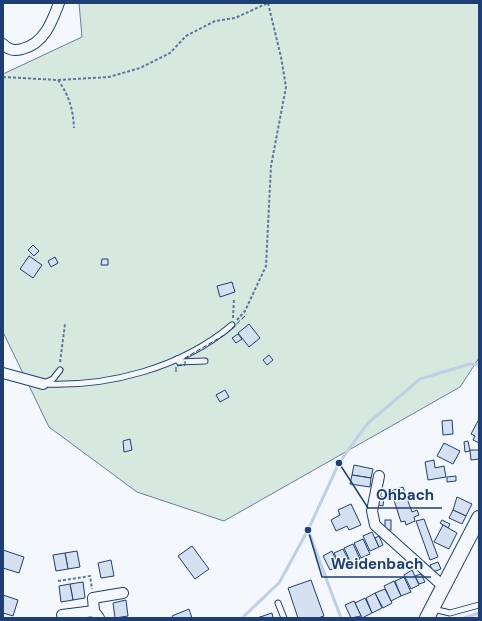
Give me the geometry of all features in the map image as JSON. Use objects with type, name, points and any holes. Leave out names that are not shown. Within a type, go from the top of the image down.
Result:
[{"type":"main road","points":[[430,613],[479,518]]},
{"type":"street","points":[[3,44],[6,47],[16,51],[30,48],[42,38],[52,24],[59,3]]},
{"type":"street","points":[[3,373],[43,384]]},
{"type":"street","points":[[379,476],[372,511],[375,525],[444,587]]},
{"type":"street","points":[[62,615],[97,614],[93,598],[123,593]]},
{"type":"lane","points":[[43,384],[70,385],[125,377],[177,359],[220,335],[232,325]]},
{"type":"lane","points":[[177,359],[179,362],[205,361]]},
{"type":"lane","points":[[43,384],[53,379],[60,370]]},
{"type":"lane","points":[[278,603],[284,618]]},
{"type":"lane","points":[[430,613],[450,612],[479,605]]},
{"type":"path","points":[[3,77],[58,80],[109,77],[140,68],[170,53],[186,36],[215,21],[236,18],[268,3],[281,57],[286,87],[271,166],[266,266],[245,310],[232,325]]},
{"type":"path","points":[[58,80],[65,90],[72,105],[74,128]]},
{"type":"path","points":[[232,325],[234,298]]},
{"type":"path","points":[[60,370],[65,324]]},
{"type":"path","points":[[58,581],[90,576],[93,598]]},
{"type":"shaded area","points":[[79,3],[479,3],[479,358],[460,387],[224,521],[137,492],[49,427],[3,332],[3,74],[82,37]]},
{"type":"building","points":[[33,245],[39,251],[34,256],[28,250]]},
{"type":"building","points":[[29,256],[42,265],[33,278],[20,269]]},
{"type":"building","points":[[55,257],[58,263],[51,267],[48,261]]},
{"type":"building","points":[[102,259],[108,259],[108,265],[101,265]]},
{"type":"building","points":[[232,282],[235,292],[220,297],[217,286]]},
{"type":"building","points":[[249,324],[260,338],[249,347],[238,333]]},
{"type":"building","points":[[238,334],[242,339],[236,343],[232,338]]},
{"type":"building","points":[[269,355],[273,360],[267,365],[263,360]]},
{"type":"building","points":[[225,390],[229,397],[220,402],[216,395]]},
{"type":"building","points":[[452,420],[453,434],[443,435],[442,421]]},
{"type":"building","points":[[478,421],[479,443],[473,440],[475,436],[471,434]]},
{"type":"building","points":[[130,439],[132,450],[124,452],[123,441]]},
{"type":"building","points":[[468,441],[470,451],[465,452],[464,442]]},
{"type":"building","points":[[444,443],[460,451],[453,464],[437,456]]},
{"type":"building","points":[[470,450],[479,450],[479,459],[471,460]]},
{"type":"building","points":[[434,460],[435,468],[444,466],[446,477],[428,480],[425,462]]},
{"type":"building","points":[[354,465],[373,469],[371,478],[352,475]]},
{"type":"building","points":[[352,475],[371,478],[370,487],[350,484]]},
{"type":"building","points":[[456,476],[456,481],[447,482],[447,477]]},
{"type":"building","points":[[403,487],[412,512],[417,510],[419,515],[414,517],[415,521],[406,525],[405,521],[401,522],[391,491]]},
{"type":"building","points":[[379,496],[384,497],[383,506],[378,505]]},
{"type":"building","points":[[457,497],[472,504],[466,516],[453,510]]},
{"type":"building","points":[[351,504],[361,525],[349,530],[347,526],[336,531],[331,520],[340,515],[338,510]]},
{"type":"building","points":[[453,510],[466,516],[462,524],[449,518]]},
{"type":"building","points":[[424,519],[438,557],[430,560],[416,521]]},
{"type":"building","points":[[385,520],[391,520],[391,530],[385,530]]},
{"type":"building","points":[[442,520],[450,524],[448,528],[440,523]]},
{"type":"building","points":[[443,525],[457,533],[449,549],[434,542]]},
{"type":"building","points":[[372,532],[379,547],[370,551],[363,536]]},
{"type":"building","points":[[379,536],[383,545],[379,547],[375,538]]},
{"type":"building","points":[[363,539],[370,554],[361,558],[354,543]]},
{"type":"building","points":[[353,544],[360,559],[351,563],[344,548]]},
{"type":"building","points":[[192,546],[209,569],[195,579],[178,556]]},
{"type":"building","points":[[343,549],[350,563],[341,568],[334,553]]},
{"type":"building","points":[[3,550],[24,557],[19,573],[3,568]]},
{"type":"building","points":[[77,551],[80,567],[68,569],[65,553]]},
{"type":"building","points":[[332,551],[339,566],[330,570],[323,556]]},
{"type":"building","points":[[65,553],[68,569],[56,571],[53,555]]},
{"type":"building","points":[[111,560],[114,576],[101,578],[98,563]]},
{"type":"building","points":[[438,562],[441,569],[433,572],[430,565]]},
{"type":"building","points":[[412,570],[419,585],[411,589],[404,575]]},
{"type":"building","points":[[421,574],[425,582],[419,584],[415,576]]},
{"type":"building","points":[[404,577],[411,592],[401,596],[395,581]]},
{"type":"building","points":[[311,580],[324,616],[318,618],[298,618],[288,588]]},
{"type":"building","points":[[394,581],[401,596],[391,601],[384,586]]},
{"type":"building","points":[[83,582],[85,598],[73,600],[70,584]]},
{"type":"building","points":[[70,584],[73,600],[61,602],[59,586]]},
{"type":"building","points":[[385,589],[392,603],[383,608],[375,593]]},
{"type":"building","points":[[375,593],[382,608],[372,613],[366,598]]},
{"type":"building","points":[[3,595],[18,600],[13,616],[3,613]]},
{"type":"building","points":[[365,598],[372,613],[362,618],[355,603]]},
{"type":"building","points":[[126,600],[128,616],[115,618],[113,603]]},
{"type":"building","points":[[354,601],[361,616],[351,618],[345,605]]},
{"type":"building","points":[[189,609],[192,618],[173,618],[172,616]]},
{"type":"building","points":[[272,613],[273,618],[257,618]]},
{"type":"waterway","points":[[242,618],[279,583],[308,530],[339,463],[367,424],[420,379],[470,364],[479,365]]},
{"type":"waterway","points":[[308,530],[341,618]]},
{"type":"waterway","points":[[464,618],[479,613]]},
{"type":"fence","points":[[176,372],[176,366],[185,365],[185,358],[226,334],[247,314]]},
{"type":"place","name":"Ohbach","points":[[339,463]]},
{"type":"place","name":"Weidenbach","points":[[308,530]]}]
